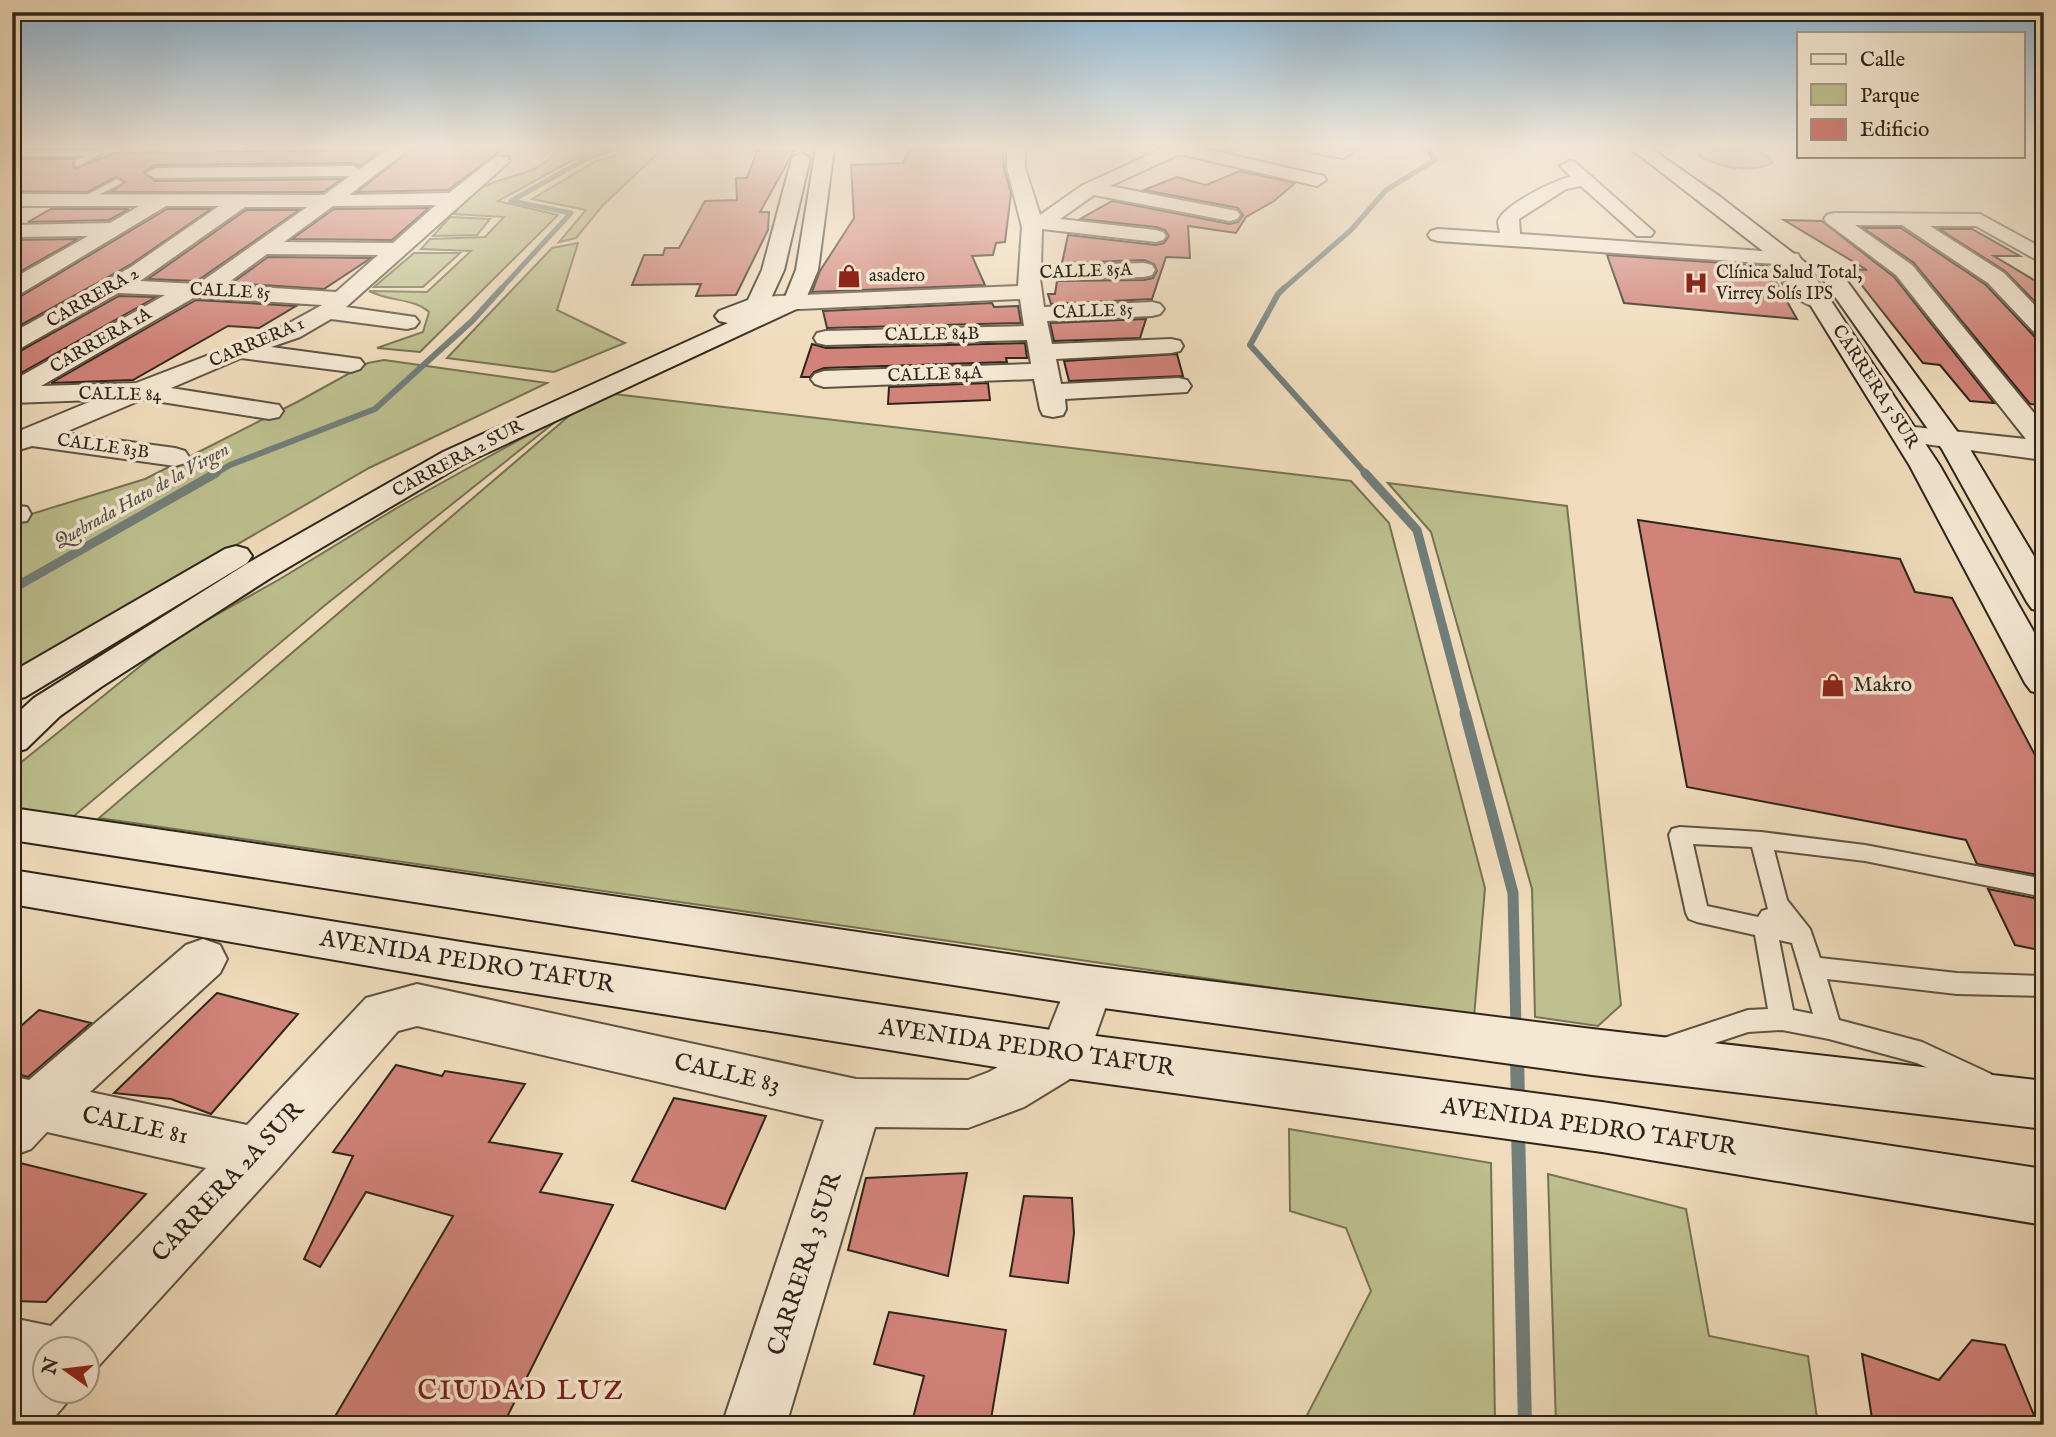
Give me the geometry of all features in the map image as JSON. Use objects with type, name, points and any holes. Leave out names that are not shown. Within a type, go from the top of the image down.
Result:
[{"type":"street","points":[[12,225],[29,215]]},
{"type":"street","points":[[12,289],[52,268],[137,215]]},
{"type":"street","name":"CARRERA 2","points":[[12,343],[100,277],[139,272],[220,215]]},
{"type":"street","name":"CARRERA 1A","points":[[12,393],[197,290],[263,248],[299,215]]},
{"type":"street","name":"CARRERA 1","points":[[135,391],[233,340],[291,332],[335,306],[436,215]]},
{"type":"street","points":[[757,304],[791,215]]},
{"type":"street","points":[[795,301],[807,270],[810,215]]},
{"type":"street","points":[[1033,215],[1037,224],[1040,342]]},
{"type":"street","points":[[1037,224],[1051,215]]},
{"type":"street","points":[[1503,233],[1512,215]]},
{"type":"street","points":[[1625,215],[1644,232]]},
{"type":"street","name":"CARRERA 5 SUR","points":[[1728,215],[1797,268],[1908,439],[2044,682]]},
{"type":"street","name":"CARRERA 5 SUR","points":[[1756,215],[1821,260],[1952,444],[2044,602]]},
{"type":"street","points":[[384,218],[431,219]]},
{"type":"street","points":[[2044,258],[1980,220],[1833,219],[1904,270],[2034,419],[2044,443]]},
{"type":"street","points":[[1906,219],[1996,278],[2044,329]]},
{"type":"street","points":[[1037,224],[1156,236]]},
{"type":"street","points":[[12,231],[113,229]]},
{"type":"street","points":[[1438,235],[1503,233],[1797,268]]},
{"type":"street","points":[[263,248],[398,249]]},
{"type":"street","name":"CALLE 85","points":[[12,264],[197,290],[285,296],[335,306]]},
{"type":"street","name":"CALLE 85A","points":[[1040,342],[1144,270]]},
{"type":"street","points":[[251,316],[285,296]]},
{"type":"street","name":"CALLE 85","points":[[757,304],[795,301],[1040,342],[1152,309]]},
{"type":"street","name":"CARRERA 2 SUR","points":[[12,740],[47,707],[88,679],[260,570],[453,458],[795,301]]},
{"type":"street","name":"CARRERA 2 SUR","points":[[12,688],[405,460],[493,418],[757,304]]},
{"type":"street","points":[[335,306],[407,322]]},
{"type":"street","name":"CALLE 84B","points":[[826,338],[1171,346]]},
{"type":"street","points":[[233,340],[351,364]]},
{"type":"street","name":"CALLE 84A","points":[[824,379],[1040,342],[1178,386]]},
{"type":"street","points":[[21,440],[135,391]]},
{"type":"street","name":"CALLE 84","points":[[12,393],[135,391],[270,411]]},
{"type":"street","points":[[1908,439],[2030,457],[2044,453]]},
{"type":"street","name":"CALLE 83B","points":[[21,440],[175,457]]},
{"type":"street","points":[[12,824],[1089,986],[1592,1052],[2031,1103]]},
{"type":"street","name":"AVENIDA PEDRO TAFUR","points":[[12,887],[480,965],[1065,1055],[1602,1127],[2044,1196]]},
{"type":"street","points":[[21,1112],[204,959]]},
{"type":"street","points":[[1065,1055],[1089,986]]},
{"type":"street","name":"CALLE 83","points":[[383,1013],[417,1004],[856,1103],[968,1104],[1006,1090],[1065,1055]]},
{"type":"street","name":"CARRERA 2A SUR","points":[[83,1336],[257,1153],[383,1013]]},
{"type":"street","name":"CARRERA 3 SUR","points":[[754,1425],[856,1103]]},
{"type":"street","name":"CALLE 81","points":[[21,1112],[257,1153]]},
{"type":"street","points":[[12,1349],[32,1353]]},
{"type":"street","points":[[12,1417],[32,1394]]},
{"type":"lane","points":[[1802,936],[1697,913],[1680,835],[1761,840],[1865,853],[2044,888]]},
{"type":"lane","points":[[1761,840],[1776,903],[1802,936],[1829,1028]]},
{"type":"lane","points":[[1776,903],[1765,928],[1782,1019]]},
{"type":"lane","points":[[1813,967],[1907,980],[2009,987],[2044,986]]},
{"type":"lane","points":[[1592,1052],[1673,1047],[1748,1021],[1782,1019],[1829,1028],[1922,1053],[2031,1103]]},
{"type":"green space","points":[[472,215],[558,215],[420,352],[377,348],[423,332],[429,312],[416,304],[369,291],[427,292],[471,251],[421,249],[430,239],[485,237],[504,217]]},
{"type":"green space","points":[[582,215],[595,215],[576,238],[559,242]]},
{"type":"green space","points":[[450,217],[490,219],[477,235],[433,236]]},
{"type":"green space","points":[[578,243],[557,310],[625,343],[554,372],[447,358],[552,248]]},
{"type":"green space","points":[[414,253],[460,253],[423,287],[374,287]]},
{"type":"green space","points":[[384,360],[547,383],[369,468],[12,675],[12,520],[145,479],[368,363]]},
{"type":"green space","points":[[597,392],[1351,481],[1389,523],[1485,888],[1474,1017],[99,818]]},
{"type":"green space","points":[[564,415],[324,606],[68,821],[13,813],[19,764],[175,638],[280,579],[400,506]]},
{"type":"green space","points":[[1388,483],[1567,506],[1621,1005],[1598,1026],[1535,1017],[1532,889],[1431,532]]},
{"type":"green space","points":[[1289,1129],[1491,1163],[1495,1425],[1302,1425],[1371,1291],[1346,1228],[1290,1211]]},
{"type":"green space","points":[[1548,1174],[1686,1209],[1709,1336],[1808,1356],[1818,1425],[1556,1425]]},
{"type":"building","points":[[40,215],[118,215],[109,220],[28,222]]},
{"type":"building","points":[[157,215],[202,215],[130,265],[12,330],[12,298],[21,296]]},
{"type":"building","points":[[239,215],[292,215],[197,281],[148,279]]},
{"type":"building","points":[[326,215],[421,215],[392,240],[292,239]]},
{"type":"building","points":[[697,215],[769,215],[768,230],[736,295],[696,296],[701,284],[632,285],[644,255],[663,255],[665,248],[679,248]]},
{"type":"building","points":[[854,215],[1008,215],[1005,242],[996,243],[993,255],[972,256],[985,285],[812,292],[820,271]]},
{"type":"building","points":[[1087,215],[1184,215],[1230,224],[1238,222],[1243,215],[1249,215],[1236,233],[1188,226],[1190,258],[1166,257],[1152,299],[1051,304],[1048,294],[1055,294],[1057,281],[1144,280],[1153,278],[1157,271],[1154,264],[1144,260],[1062,263],[1068,235],[1156,245],[1164,243],[1169,236],[1165,230],[1156,227],[1080,219]]},
{"type":"building","points":[[1784,220],[1822,221],[1894,277],[1994,403],[1970,401],[1940,365],[1923,363],[1849,269],[1867,270]]},
{"type":"building","points":[[1863,228],[1901,228],[1986,285],[2034,336],[2044,338],[2044,405],[2030,404],[1914,263]]},
{"type":"building","points":[[1939,229],[1972,229],[2020,256],[1994,256],[2044,286],[2044,311],[2005,271]]},
{"type":"building","points":[[78,239],[12,276],[12,240]]},
{"type":"building","name":"Clínica Salud Total, Virrey Solís IPS","points":[[1607,255],[1767,266],[1797,319],[1624,303]]},
{"type":"building","points":[[268,257],[371,258],[324,289],[232,283]]},
{"type":"building","points":[[119,296],[156,297],[12,378],[12,352],[22,350]]},
{"type":"building","points":[[196,300],[296,306],[259,328],[228,326],[133,380],[51,383]]},
{"type":"building","points":[[992,303],[994,307],[1018,306],[1021,323],[827,328],[823,311]]},
{"type":"building","points":[[1146,319],[1140,338],[1054,341],[1050,323]]},
{"type":"building","points":[[1025,343],[1027,358],[1006,358],[1007,362],[824,368],[810,377],[801,377],[812,344],[826,348]]},
{"type":"building","points":[[1177,354],[1183,376],[1069,381],[1064,361]]},
{"type":"building","points":[[988,383],[990,400],[888,404],[889,387]]},
{"type":"building","name":"Makro","points":[[1638,520],[1900,559],[1915,592],[1952,598],[2044,772],[2044,876],[1977,864],[1966,840],[1687,787]]},
{"type":"building","points":[[1988,889],[2044,900],[2044,951],[2015,945]]},
{"type":"building","points":[[217,993],[298,1014],[211,1114],[171,1099],[114,1093]]},
{"type":"building","points":[[39,1010],[91,1023],[28,1077],[21,1075],[12,1078],[12,1034]]},
{"type":"building","points":[[396,1065],[442,1076],[445,1071],[525,1084],[489,1142],[562,1154],[540,1192],[613,1205],[503,1425],[330,1425],[453,1216],[366,1192],[320,1267],[304,1259],[353,1156],[333,1152]]},
{"type":"building","points":[[674,1098],[766,1116],[725,1209],[632,1181]]},
{"type":"building","points":[[12,1161],[146,1194],[46,1302],[12,1301]]},
{"type":"building","points":[[967,1173],[948,1276],[848,1250],[866,1178]]},
{"type":"building","points":[[1024,1196],[1072,1198],[1074,1233],[1068,1283],[1010,1276]]},
{"type":"building","points":[[889,1312],[1006,1330],[990,1425],[956,1425],[913,1418],[924,1376],[874,1364]]},
{"type":"building","points":[[1972,1340],[2005,1345],[2038,1425],[1987,1425],[1950,1418],[1951,1425],[1873,1425],[1862,1354],[1939,1380]]},
{"type":"waterway","name":"Quebrada Hato de la Virgen","points":[[500,290],[569,215]]},
{"type":"waterway","points":[[1282,290],[1351,230],[1364,215]]},
{"type":"waterway","name":"Quebrada Hato de la Virgen","points":[[213,475],[230,465],[375,409],[472,321],[502,288]]},
{"type":"waterway","points":[[1282,290],[1250,345],[1367,475]]},
{"type":"waterway","name":"Quebrada Hato de la Virgen","points":[[12,589],[216,473]]},
{"type":"waterway","points":[[1365,473],[1417,530],[1466,715]]},
{"type":"waterway","points":[[1465,713],[1513,893],[1516,1029]]},
{"type":"waterway","points":[[1517,1054],[1518,1102]]},
{"type":"waterway","points":[[1518,1128],[1525,1425]]},
{"type":"place","name":"asadero","points":[[849,276]]},
{"type":"place","name":"Clínica Salud Total, Virrey Solís IPS","points":[[1696,283]]},
{"type":"place","name":"Makro","points":[[1833,685]]},
{"type":"district","name":"CIUDAD LUZ","points":[[521,1391]]}]
